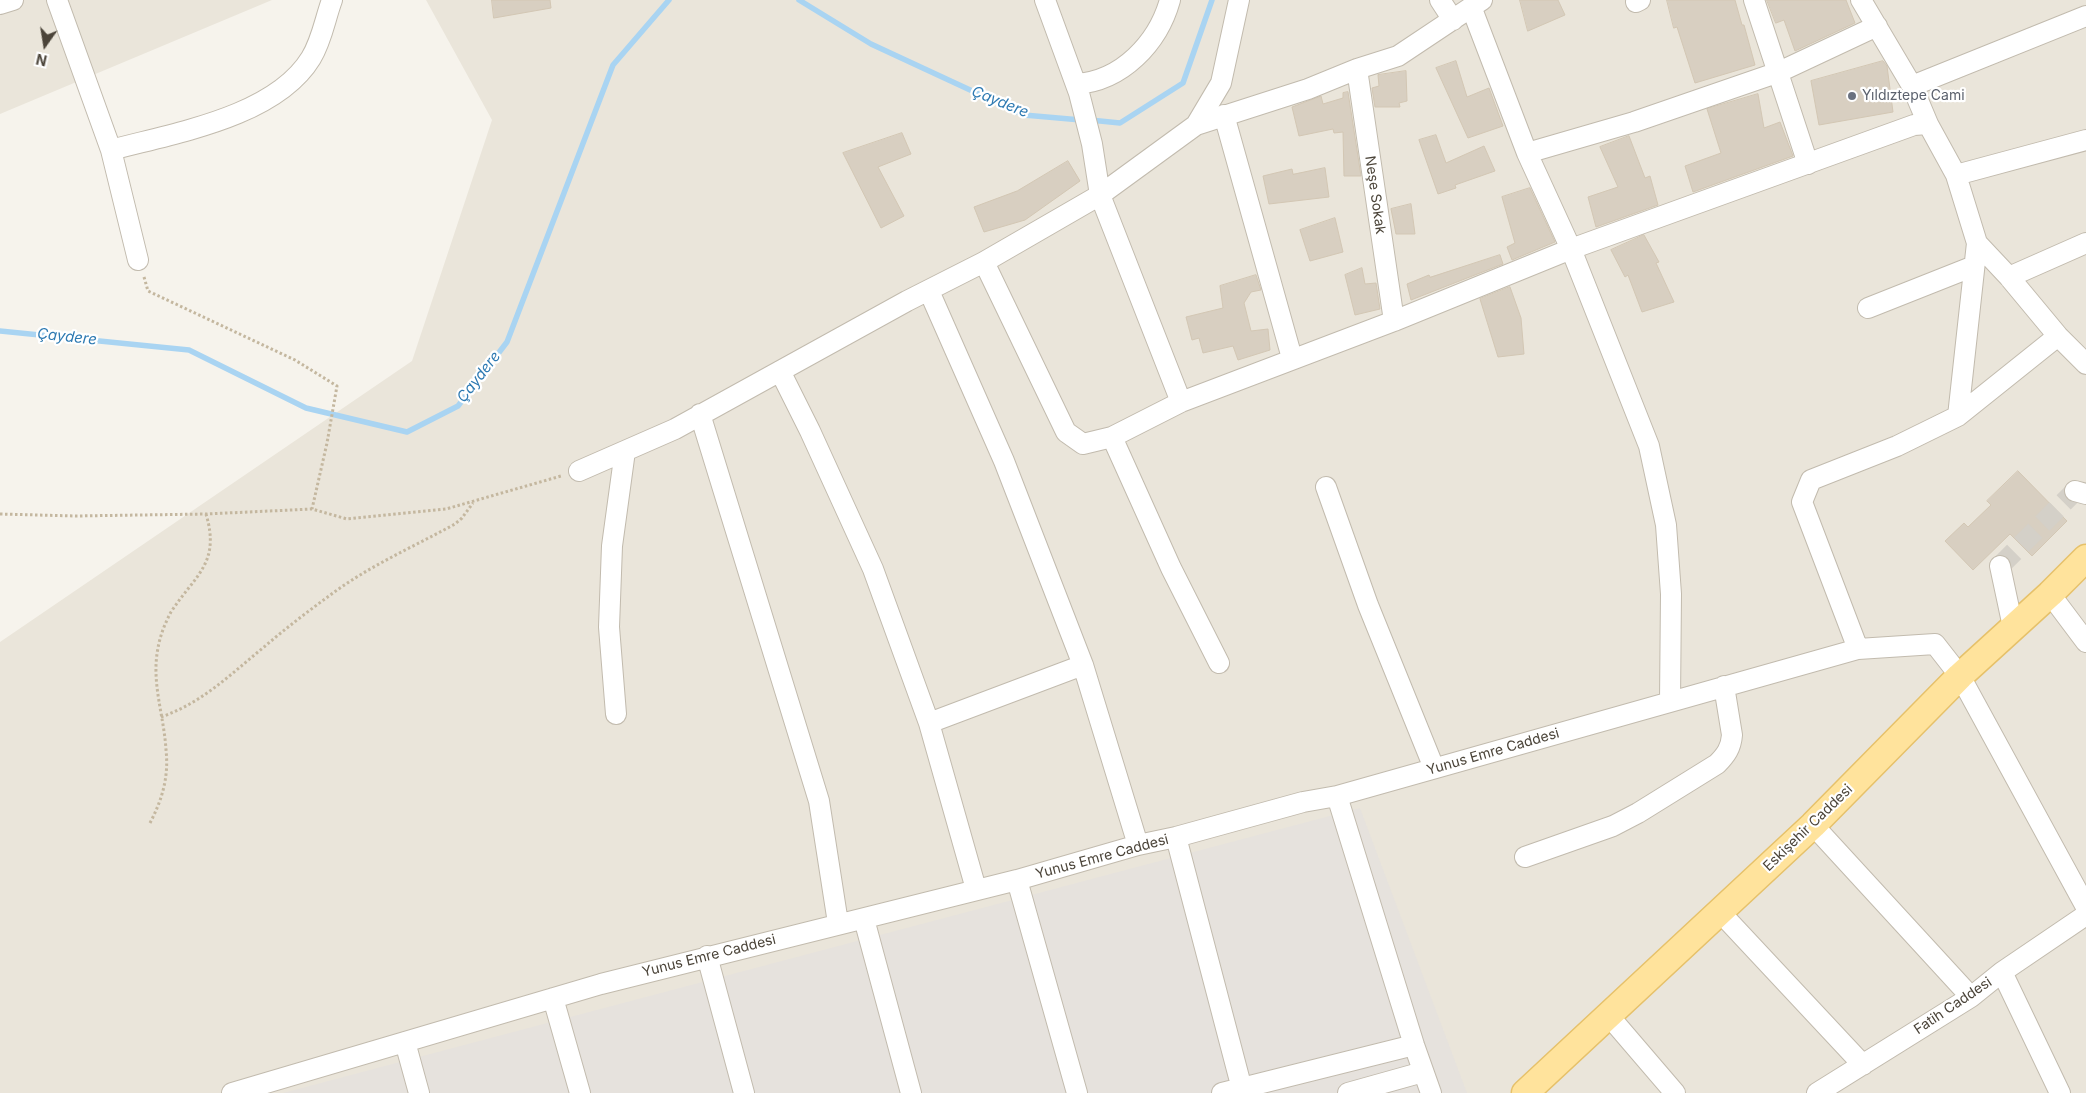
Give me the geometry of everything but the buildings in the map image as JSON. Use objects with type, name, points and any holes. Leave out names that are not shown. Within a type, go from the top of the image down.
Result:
[{"type":"main road","name":"Eskişehir Caddesi","points":[[1525,1093],[1813,824],[1960,676],[2050,594],[2086,558]]},
{"type":"street","points":[[0,4],[13,0]]},
{"type":"street","points":[[57,0],[111,150],[138,260]]},
{"type":"street","points":[[111,150],[202,126],[274,96],[295,80],[313,56],[319,43],[332,0]]},
{"type":"street","points":[[1046,0],[1078,89],[1092,144],[1100,195],[1181,402]]},
{"type":"street","points":[[1078,89],[1109,77],[1137,56],[1166,14],[1170,0]]},
{"type":"street","points":[[1196,125],[1221,83],[1239,0]]},
{"type":"street","points":[[1440,0],[1453,20]]},
{"type":"street","points":[[1754,0],[1808,164]]},
{"type":"street","points":[[1861,0],[1912,86],[1928,124],[1956,175],[1977,243],[1958,416]]},
{"type":"street","points":[[579,471],[674,429],[907,301],[984,262],[1100,195],[1196,125],[1308,89],[1357,69],[1398,56],[1477,4],[1527,153],[1571,249],[1651,454],[1666,525],[1671,594],[1670,701]]},
{"type":"street","points":[[1912,86],[2086,16]]},
{"type":"street","points":[[1527,153],[1634,122],[1779,72],[1877,26]]},
{"type":"street","name":"Neşe Sokak","points":[[1357,69],[1394,321]]},
{"type":"street","points":[[1224,115],[1292,358]]},
{"type":"street","points":[[984,262],[1066,432],[1083,444],[1112,437],[1181,402],[1292,358],[1394,321],[1571,249],[1914,125],[1928,124]]},
{"type":"street","points":[[1956,175],[2086,140]]},
{"type":"street","points":[[1977,243],[2009,277],[2058,336],[2086,364]]},
{"type":"street","points":[[2009,277],[2086,243]]},
{"type":"street","points":[[1868,308],[1974,266]]},
{"type":"street","points":[[928,291],[1004,461],[1083,665],[1138,845]]},
{"type":"street","points":[[1858,649],[1802,502],[1811,480],[1897,446],[1958,416],[2058,336]]},
{"type":"street","points":[[780,371],[810,431],[873,569],[928,723],[976,889]]},
{"type":"street","points":[[700,414],[819,801],[838,924]]},
{"type":"street","points":[[1112,437],[1162,550],[1219,662]]},
{"type":"street","points":[[616,714],[609,627],[612,546],[625,451]]},
{"type":"street","points":[[1326,487],[1368,605],[1434,768]]},
{"type":"street","points":[[2000,566],[2013,627]]},
{"type":"street","points":[[2050,594],[2086,642]]},
{"type":"street","name":"Yunus Emre Caddesi","points":[[232,1093],[602,984],[707,956],[1017,880],[1138,845],[1176,837],[1303,802],[1337,796],[1858,649],[1935,644],[1960,676]]},
{"type":"street","points":[[928,723],[1083,665]]},
{"type":"street","points":[[1960,676],[2086,907]]},
{"type":"street","points":[[1525,857],[1613,826],[1638,813],[1724,758],[1731,743],[1732,735],[1724,686]]},
{"type":"street","points":[[1337,796],[1414,1045],[1431,1093]]},
{"type":"street","points":[[1813,824],[1970,997]]},
{"type":"street","points":[[1176,837],[1242,1089]]},
{"type":"street","points":[[1017,880],[1077,1093]]},
{"type":"street","points":[[1719,911],[1863,1065]]},
{"type":"street","name":"Fatih Caddesi","points":[[1817,1093],[1970,997],[2002,972],[2086,915]]},
{"type":"street","points":[[864,918],[911,1093]]},
{"type":"street","points":[[707,956],[744,1093]]},
{"type":"street","points":[[2002,972],[2060,1093]]},
{"type":"street","points":[[553,998],[580,1093]]},
{"type":"street","points":[[1609,1016],[1675,1093]]},
{"type":"street","points":[[405,1042],[420,1093]]},
{"type":"street","points":[[1222,1093],[1414,1045]]},
{"type":"street","points":[[1348,1093],[1423,1072]]},
{"type":"path","points":[[138,260],[148,290],[295,360],[337,386],[312,508]]},
{"type":"path","points":[[0,514],[75,516],[206,514],[312,508],[348,518],[446,508],[579,471]]},
{"type":"path","points":[[161,717],[184,708],[207,694],[284,630],[332,594],[454,524],[462,518],[473,502]]},
{"type":"path","points":[[150,823],[162,798],[166,775],[166,749],[155,676],[158,646],[171,613],[198,578],[206,562],[210,534],[206,514]]},
{"type":"shaded area","points":[[0,0],[272,0],[0,114]]},
{"type":"shaded area","points":[[426,0],[2086,0],[2086,1093],[0,1093],[0,642],[412,361],[492,120]]},
{"type":"shaded area","points":[[1360,808],[1467,1093],[283,1093]]},
{"type":"waterway","name":"Çaydere","points":[[0,331],[189,350],[306,408],[407,432],[458,406],[507,342],[613,65],[669,0]]},
{"type":"waterway","name":"Çaydere","points":[[799,0],[871,44],[1024,115],[1081,120]]},
{"type":"waterway","name":"Çaydere","points":[[1090,120],[1120,123],[1183,83],[1212,0]]},
{"type":"tunnel","points":[[2000,566],[2075,491]]},
{"type":"place","name":"Yıldıztepe Cami","points":[[1852,96]]}]
